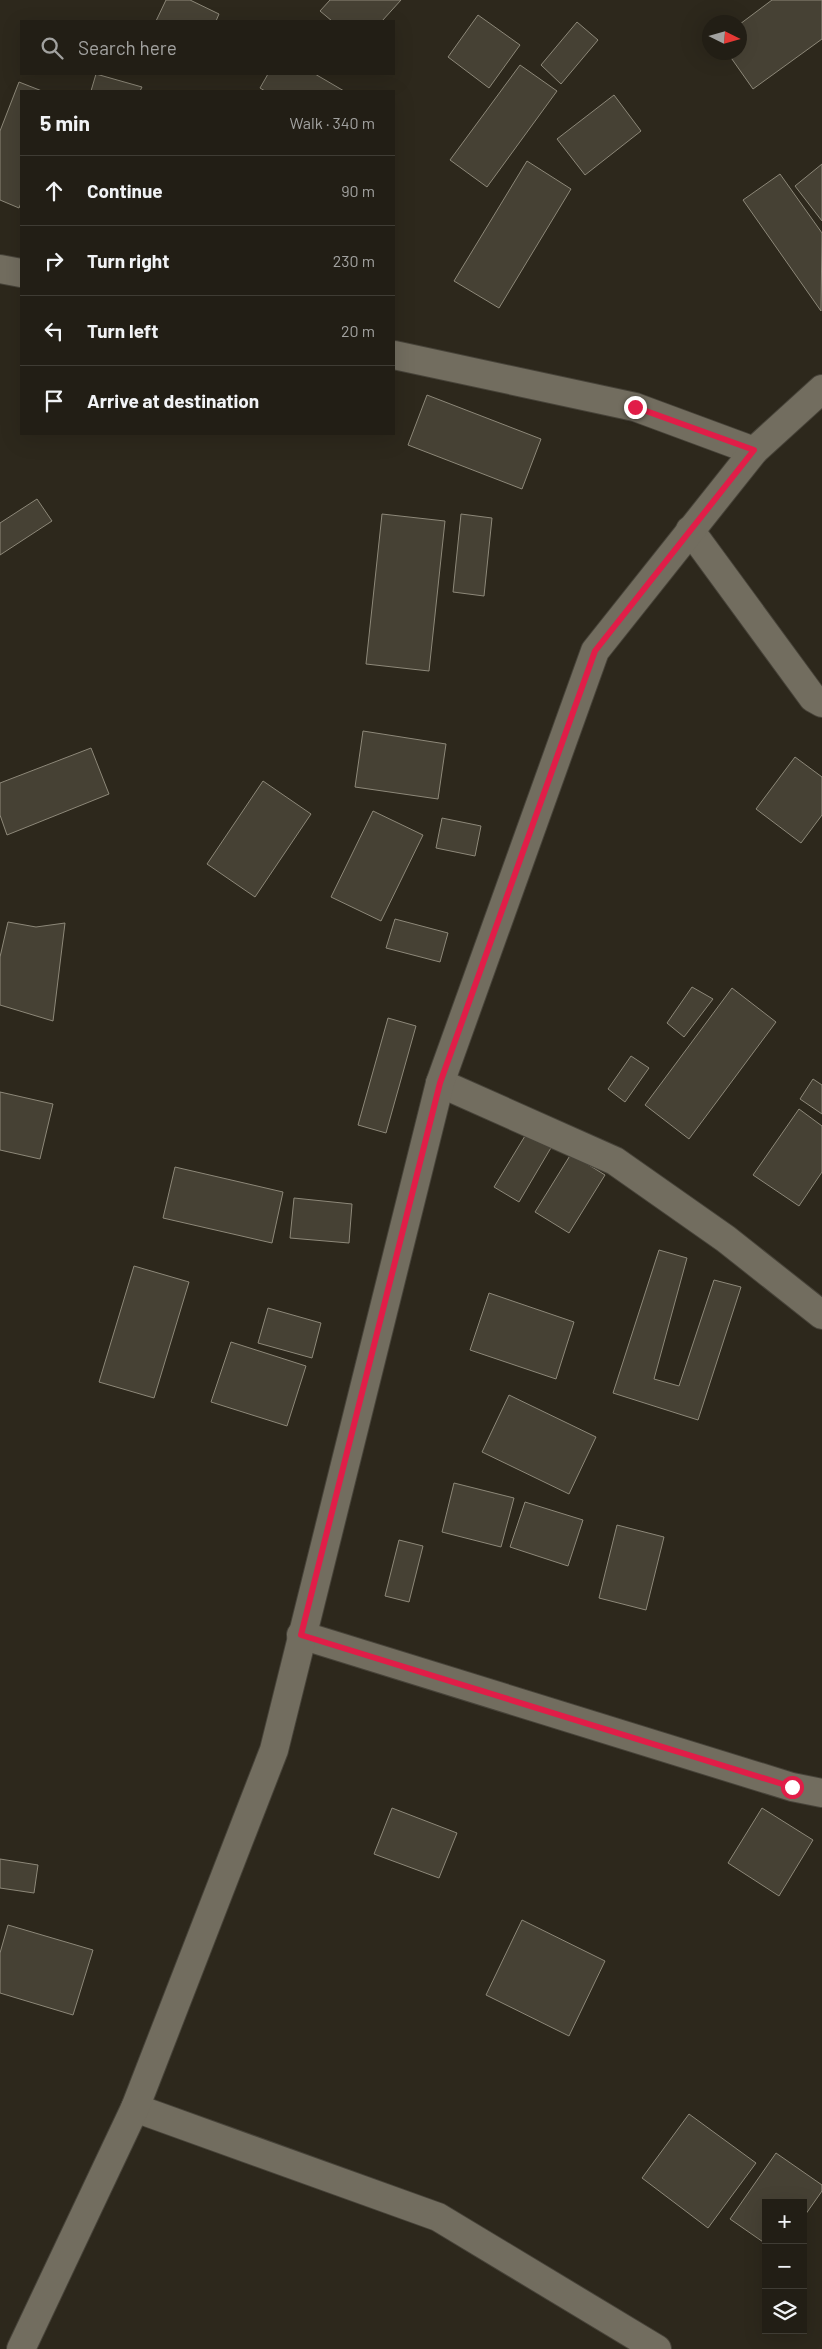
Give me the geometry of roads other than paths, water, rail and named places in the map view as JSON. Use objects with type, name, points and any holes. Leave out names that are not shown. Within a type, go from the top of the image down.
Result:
[{"type":"street","points":[[0,269],[20,273]]},
{"type":"street","points":[[395,355],[635,407],[754,450]]},
{"type":"street","points":[[20,2349],[135,2108],[274,1750],[301,1635],[440,1083],[595,651],[754,450],[822,389]]},
{"type":"street","points":[[690,530],[813,698],[822,703]]},
{"type":"street","points":[[440,1083],[615,1161],[726,1239],[822,1315]]},
{"type":"street","points":[[301,1635],[792,1787],[822,1793]]},
{"type":"street","points":[[135,2108],[438,2217],[657,2349]]}]
